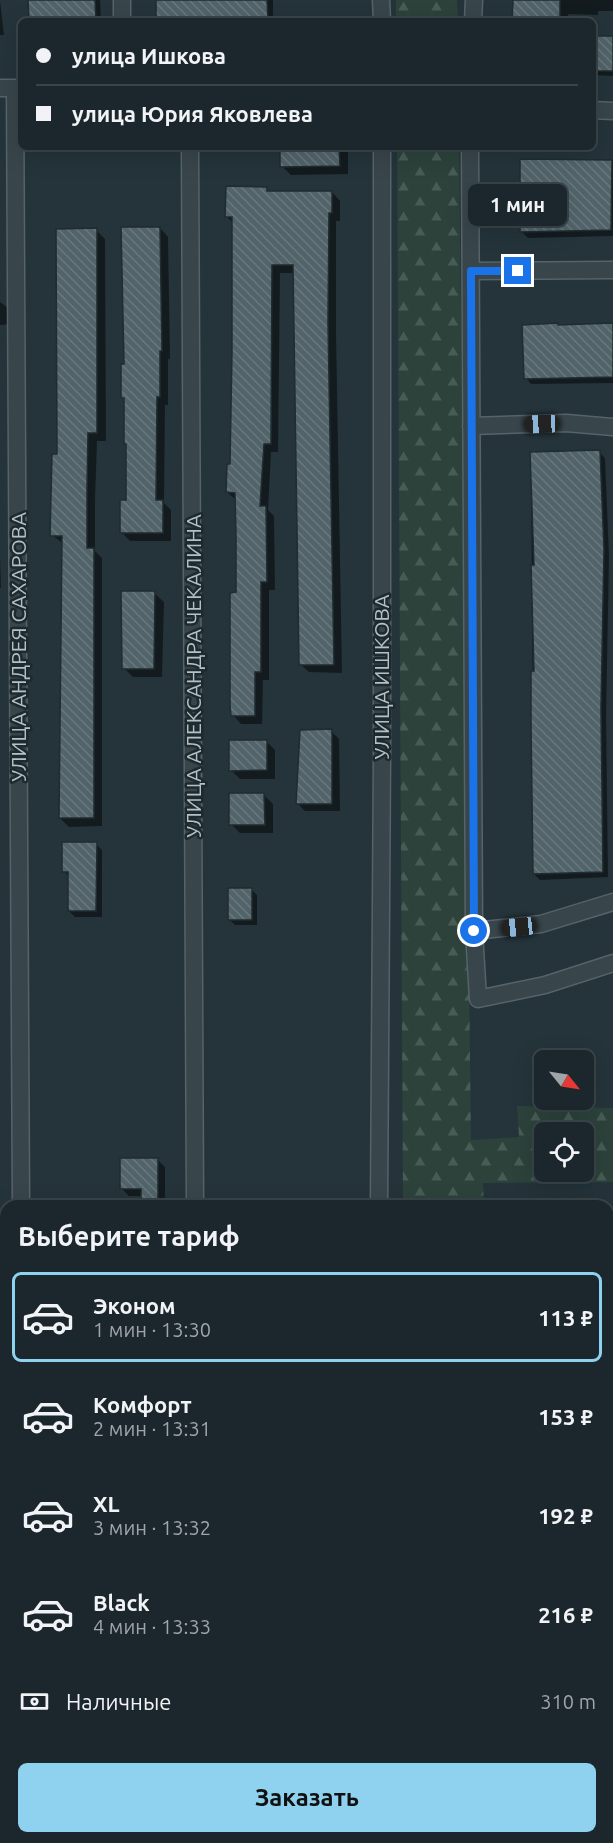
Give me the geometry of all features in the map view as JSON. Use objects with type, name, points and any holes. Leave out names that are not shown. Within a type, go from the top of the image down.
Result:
[{"type":"street","points":[[122,0],[122,18]]},
{"type":"street","points":[[381,0],[382,18]]},
{"type":"street","points":[[473,18],[474,0]]},
{"type":"street","name":"УЛИЦА АНДРЕЯ САХАРОВА","points":[[12,88],[21,1200]]},
{"type":"street","points":[[596,110],[613,111]]},
{"type":"street","name":"УЛИЦА АЛЕКСАНДРА ЧЕКАЛИНА","points":[[190,150],[195,1200]]},
{"type":"street","name":"УЛИЦА ИШКОВА","points":[[379,1200],[382,150]]},
{"type":"street","points":[[470,150],[474,931],[478,999],[545,985],[613,963]]},
{"type":"street","points":[[471,271],[613,270]]},
{"type":"street","points":[[471,426],[566,423],[613,427]]},
{"type":"street","points":[[474,931],[541,924],[613,902]]},
{"type":"green space","points":[[396,0],[457,0],[458,18],[396,18]]},
{"type":"green space","points":[[397,150],[459,150],[471,1140],[519,1137],[517,1106],[534,1106],[534,1110],[613,1108],[613,1182],[483,1183],[484,1200],[403,1200]]},
{"type":"building","points":[[28,0],[95,0],[96,18],[29,18]]},
{"type":"building","points":[[156,0],[267,0],[268,18],[156,18]]},
{"type":"building","points":[[513,0],[560,0],[560,18],[512,18]]},
{"type":"building","points":[[596,36],[613,36],[613,71],[596,71]]},
{"type":"building","points":[[280,150],[339,150],[340,166],[280,167]]},
{"type":"building","points":[[520,159],[612,160],[611,230],[520,232]]},
{"type":"building","points":[[226,186],[267,187],[267,191],[332,191],[332,213],[329,213],[328,322],[334,665],[299,665],[293,265],[272,265],[271,444],[264,444],[260,506],[266,506],[267,582],[261,582],[261,672],[255,672],[255,716],[231,716],[230,706],[230,593],[236,592],[236,537],[235,493],[226,492],[227,464],[230,464],[232,217],[225,217]]},
{"type":"building","points":[[121,227],[160,227],[162,351],[160,351],[160,397],[157,397],[156,500],[163,500],[163,533],[120,533],[120,500],[126,500],[124,398],[121,398],[121,364],[124,364]]},
{"type":"building","points":[[97,228],[97,433],[88,433],[87,489],[87,548],[94,548],[94,818],[59,818],[62,536],[50,536],[52,454],[57,454],[56,229]]},
{"type":"building","points":[[558,323],[558,325],[613,323],[613,377],[524,379],[522,325]]},
{"type":"building","points":[[600,450],[604,550],[601,708],[603,872],[533,874],[531,671],[534,671],[531,565],[534,565],[530,452]]},
{"type":"building","points":[[121,591],[155,591],[154,669],[122,669]]},
{"type":"building","points":[[332,729],[332,804],[296,804],[300,730]]},
{"type":"building","points":[[229,740],[267,740],[267,770],[229,771]]},
{"type":"building","points":[[229,793],[264,793],[265,825],[229,825]]},
{"type":"building","points":[[62,842],[97,842],[96,911],[68,911],[68,872],[62,872]]},
{"type":"building","points":[[228,888],[252,888],[252,920],[228,920]]},
{"type":"building","points":[[120,1158],[158,1158],[158,1200],[141,1200],[141,1189],[120,1189]]},
{"type":"route","points":[[474,931],[471,271],[518,271]]}]
